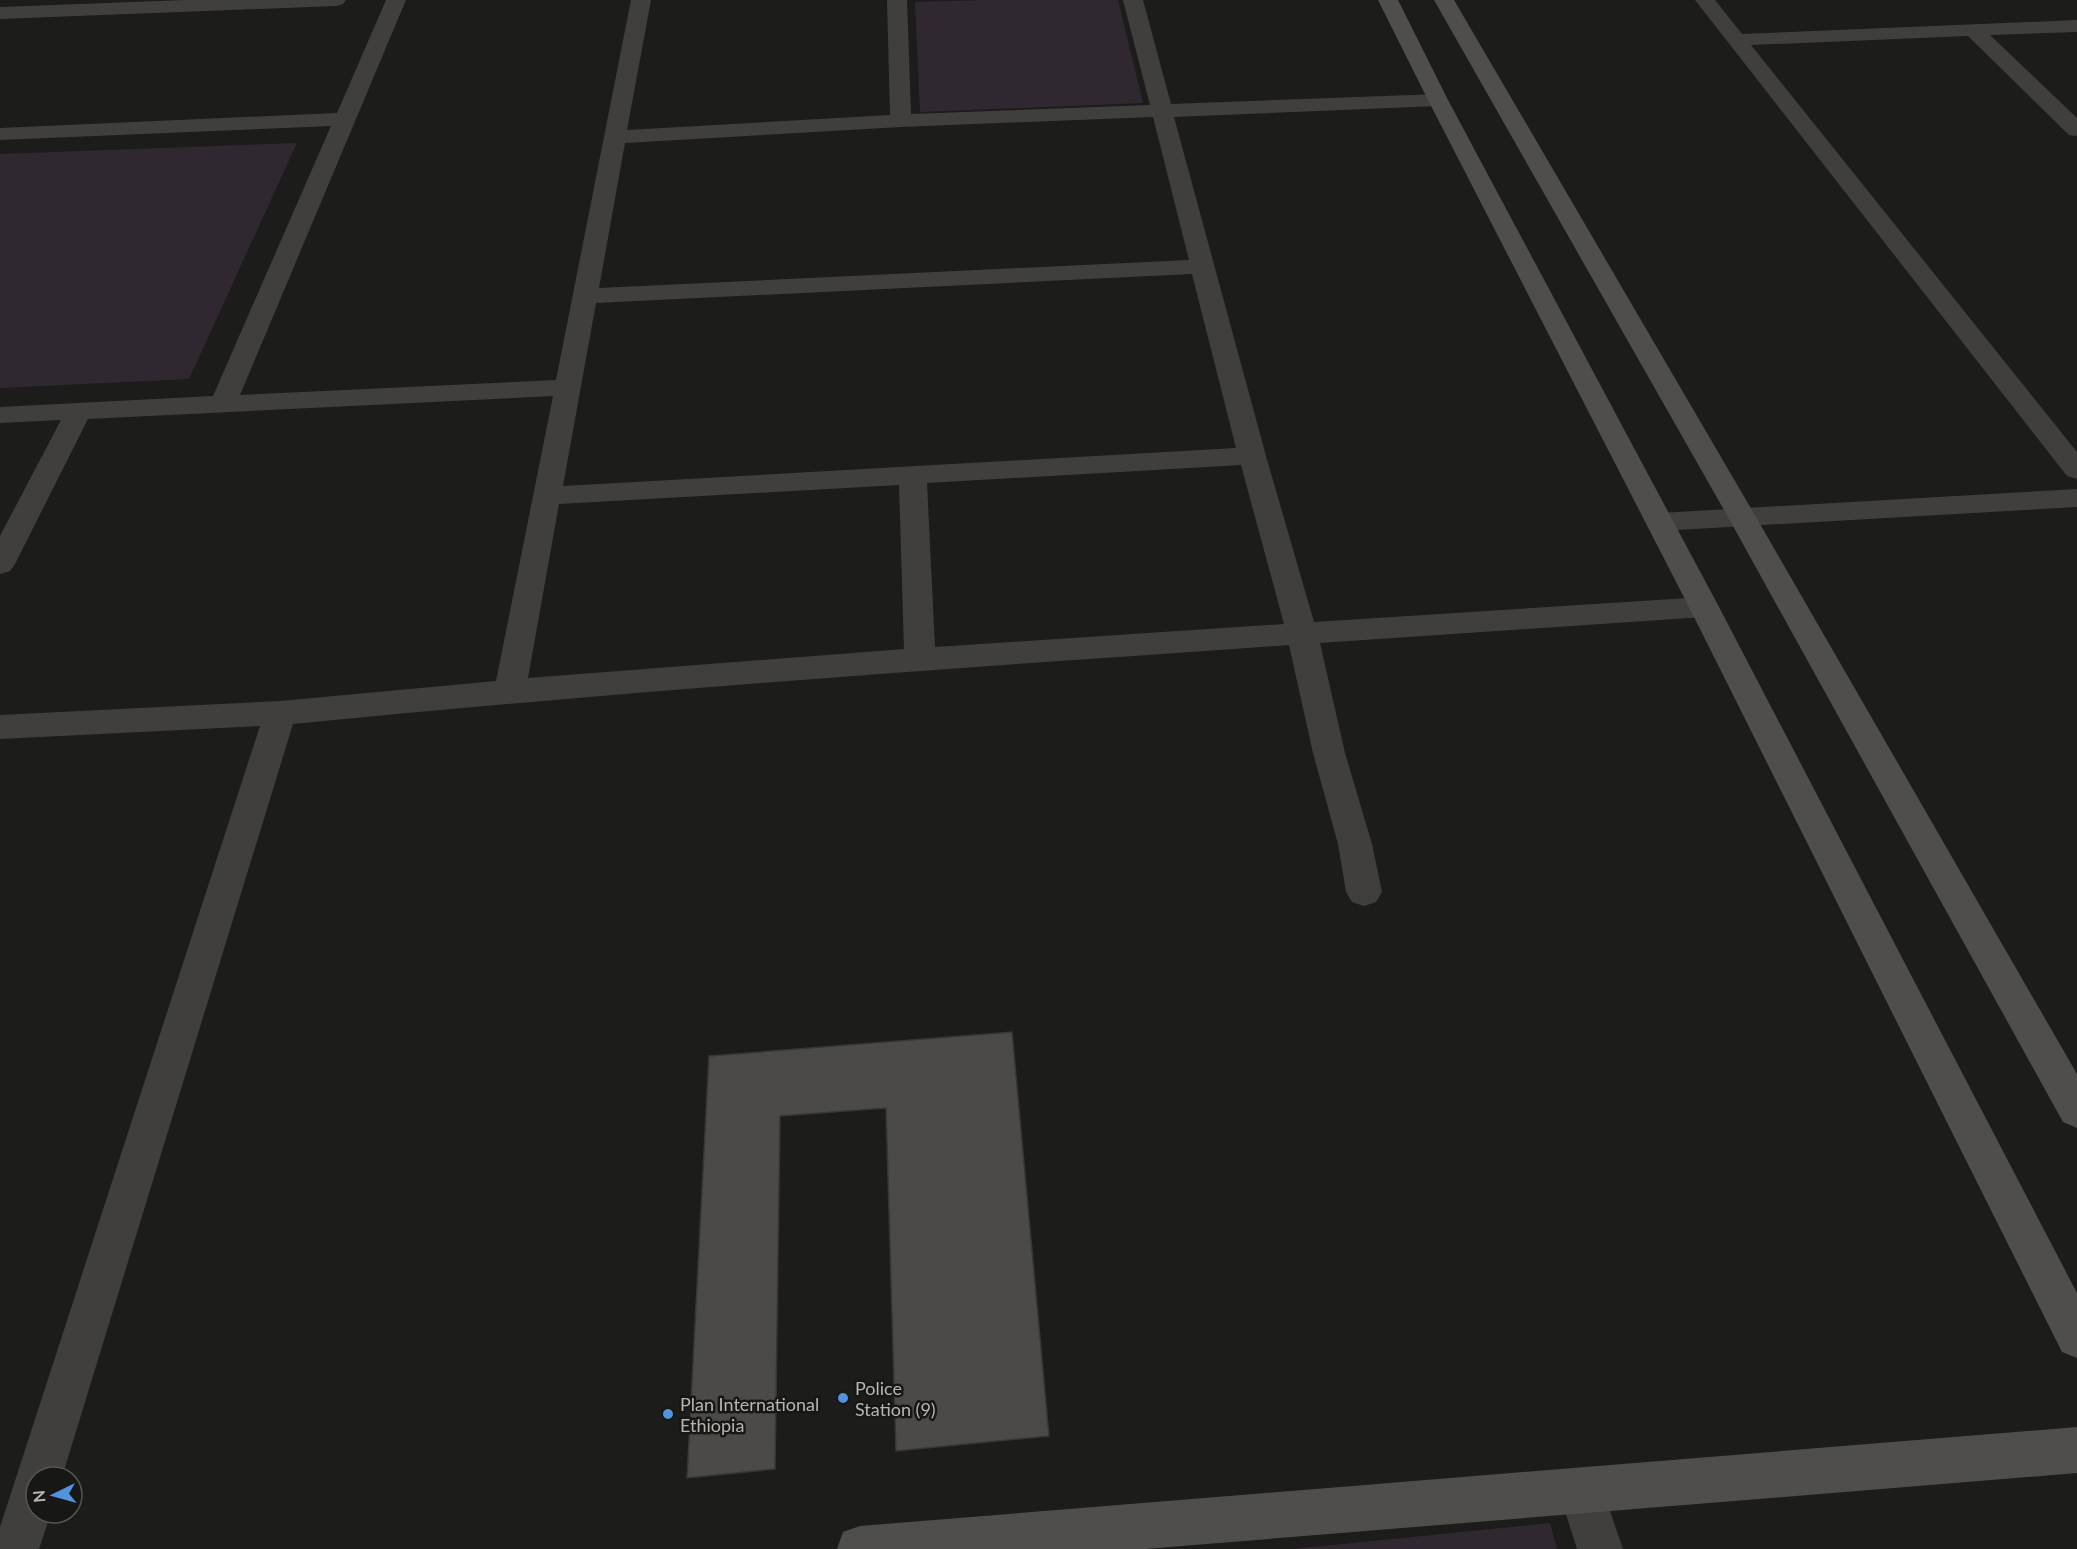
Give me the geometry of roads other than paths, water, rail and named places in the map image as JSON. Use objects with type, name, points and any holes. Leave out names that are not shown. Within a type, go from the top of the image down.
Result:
[{"type":"main road","points":[[1388,0],[1438,100],[1704,606],[2077,1337]]},
{"type":"main road","points":[[1444,0],[1742,517],[2077,1110]]},
{"type":"main road","points":[[860,1549],[2077,1450]]},
{"type":"street","points":[[0,13],[336,0]]},
{"type":"street","points":[[224,402],[396,0]]},
{"type":"street","points":[[510,691],[641,0]]},
{"type":"street","points":[[897,0],[901,121]]},
{"type":"street","points":[[1133,0],[1252,456],[1302,633],[1329,753],[1355,844],[1364,892]]},
{"type":"street","points":[[1705,0],[2077,470]]},
{"type":"street","points":[[1736,40],[2077,26]]},
{"type":"street","points":[[1974,31],[2077,130]]},
{"type":"street","points":[[615,137],[901,121],[1438,100]]},
{"type":"street","points":[[0,134],[346,119]]},
{"type":"street","points":[[585,296],[1203,266]]},
{"type":"street","points":[[0,415],[224,402],[567,387]]},
{"type":"street","points":[[0,564],[79,411]]},
{"type":"street","points":[[546,496],[1252,456]]},
{"type":"street","points":[[913,475],[920,659]]},
{"type":"street","points":[[1660,522],[2077,498]]},
{"type":"street","points":[[0,727],[280,713],[510,691],[920,659],[1704,606]]},
{"type":"street","points":[[43,1465],[280,713]]},
{"type":"street","points":[[1582,1492],[1600,1549]]},
{"type":"street","points":[[16,1549],[24,1524]]},
{"type":"place","name":"Police Station (9)","points":[[843,1398]]},
{"type":"place","name":"Plan International Ethiopia","points":[[668,1414]]}]
